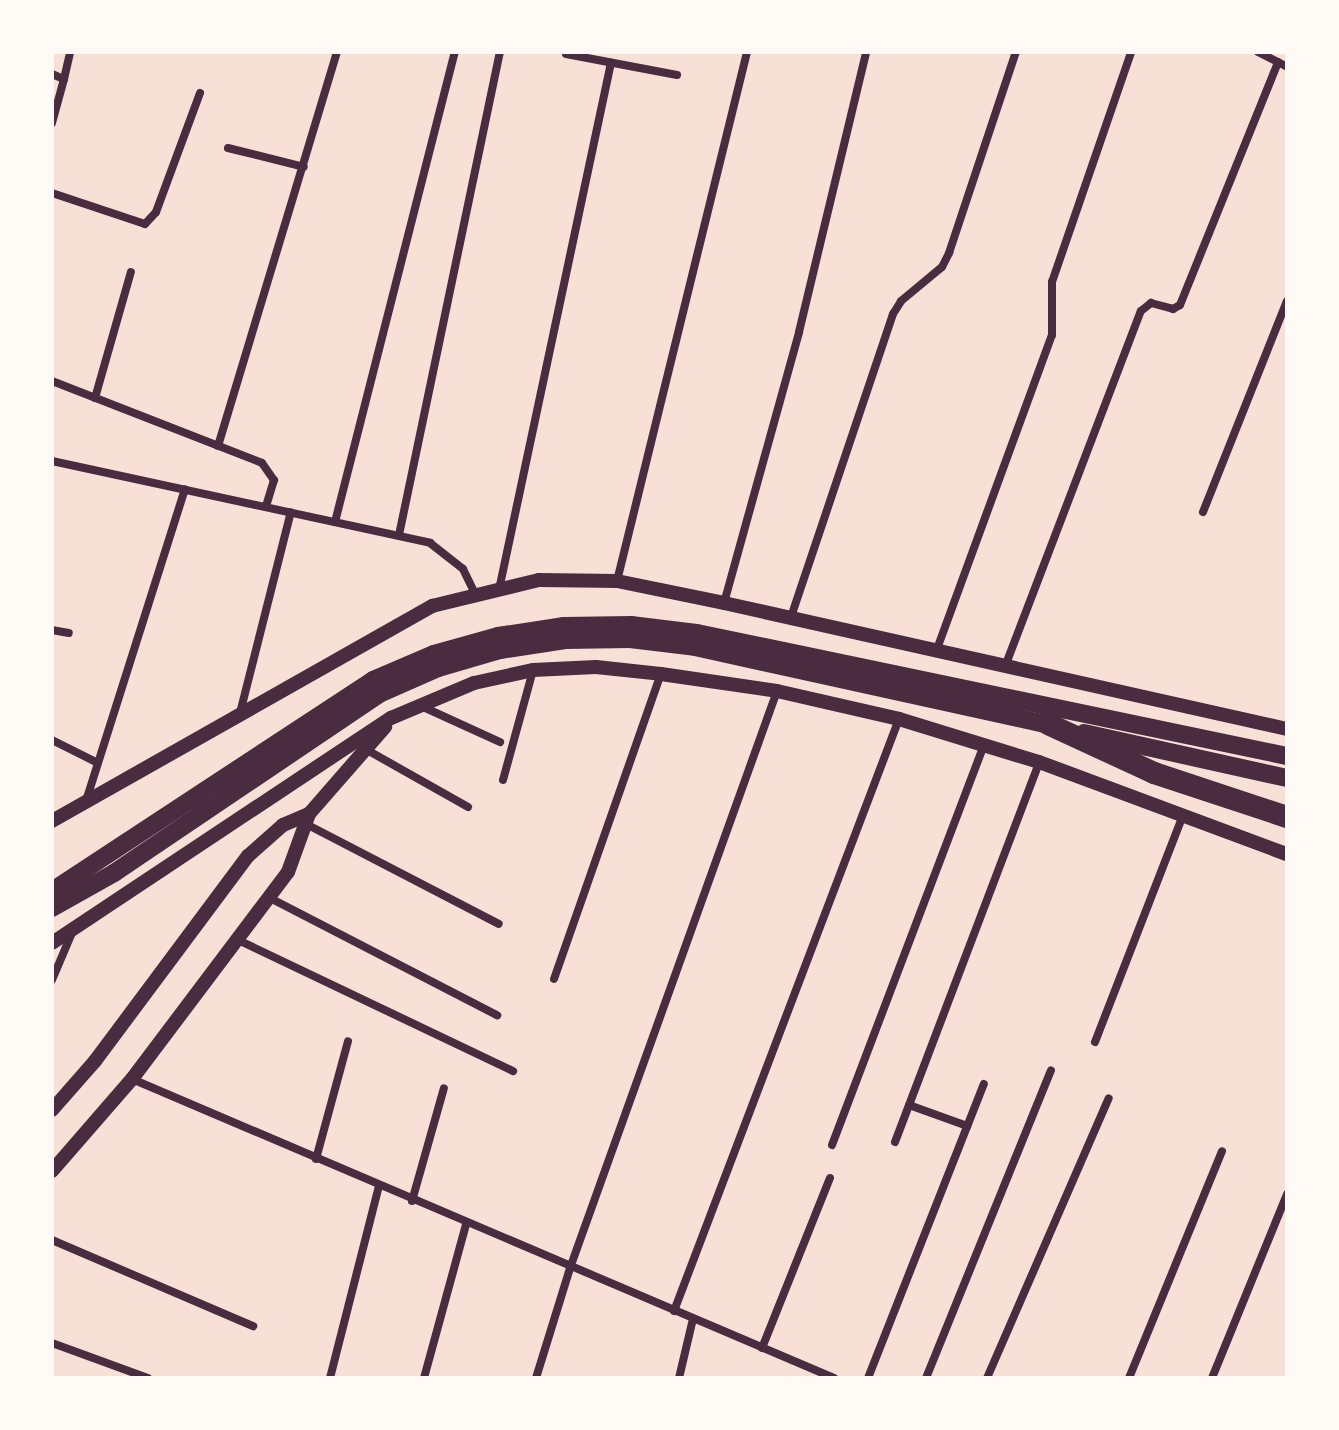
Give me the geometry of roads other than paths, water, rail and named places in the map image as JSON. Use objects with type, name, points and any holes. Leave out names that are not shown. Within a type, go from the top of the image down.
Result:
[{"type":"highway","points":[[1048,724],[1143,768],[1287,817]]},
{"type":"main road","points":[[52,891],[373,680],[472,643],[564,626],[631,625],[697,633],[1287,756]]},
{"type":"main road","points":[[52,908],[114,873],[379,694],[438,668],[500,650],[565,640],[630,639],[695,647],[1287,778]]},
{"type":"street","points":[[52,123],[70,52]]},
{"type":"street","points":[[218,446],[337,52]]},
{"type":"street","points":[[335,522],[455,52]]},
{"type":"street","points":[[399,535],[500,52]]},
{"type":"street","points":[[617,581],[747,52]]},
{"type":"street","points":[[724,603],[799,332],[866,52]]},
{"type":"street","points":[[791,617],[893,314],[901,301],[942,267],[949,253],[1016,52]]},
{"type":"street","points":[[937,649],[1052,335],[1052,282],[1131,52]]},
{"type":"street","points":[[1258,52],[1287,67]]},
{"type":"street","points":[[566,54],[677,75]]},
{"type":"street","points":[[1006,664],[1141,311],[1151,303],[1173,309],[1180,305],[1278,62]]},
{"type":"street","points":[[500,585],[611,63]]},
{"type":"street","points":[[52,74],[64,79]]},
{"type":"street","points":[[52,193],[137,224],[152,219],[200,93]]},
{"type":"street","points":[[228,148],[304,167]]},
{"type":"street","points":[[95,398],[131,272]]},
{"type":"street","points":[[1203,512],[1287,301]]},
{"type":"street","points":[[52,381],[269,468],[273,487],[266,507]]},
{"type":"street","points":[[52,461],[430,543],[452,556],[474,592]]},
{"type":"street","points":[[86,801],[185,489]]},
{"type":"street","points":[[240,713],[291,512]]},
{"type":"street","points":[[52,821],[392,627],[474,592],[539,580],[617,581],[1006,664],[1287,729]]},
{"type":"street","points":[[52,630],[69,633]]},
{"type":"street","points":[[52,943],[71,935],[391,718],[418,704],[474,683],[533,670],[596,667],[661,674],[777,691],[899,719],[1039,762],[1287,854]]},
{"type":"street","points":[[503,780],[533,670]]},
{"type":"street","points":[[554,979],[661,674]]},
{"type":"street","points":[[536,1378],[570,1268],[777,691]]},
{"type":"street","points":[[418,704],[500,742]]},
{"type":"street","points":[[52,1171],[132,1079],[235,938],[288,872],[308,819],[391,718]]},
{"type":"street","points":[[674,1311],[899,719]]},
{"type":"street","points":[[52,740],[98,763]]},
{"type":"street","points":[[832,1145],[985,744]]},
{"type":"street","points":[[367,750],[468,807]]},
{"type":"street","points":[[895,1142],[1039,762]]},
{"type":"street","points":[[1095,1042],[1183,815]]},
{"type":"street","points":[[52,1110],[95,1061],[248,856],[283,825],[308,819],[499,924]]},
{"type":"street","points":[[268,897],[497,1015]]},
{"type":"street","points":[[52,980],[71,935]]},
{"type":"street","points":[[235,938],[513,1071]]},
{"type":"street","points":[[316,1159],[348,1041]]},
{"type":"street","points":[[926,1378],[1051,1070]]},
{"type":"street","points":[[132,1079],[412,1201],[834,1378]]},
{"type":"street","points":[[868,1378],[984,1084]]},
{"type":"street","points":[[412,1201],[444,1088]]},
{"type":"street","points":[[987,1378],[1109,1098]]},
{"type":"street","points":[[909,1105],[967,1126]]},
{"type":"street","points":[[1129,1378],[1222,1151]]},
{"type":"street","points":[[762,1348],[830,1178]]},
{"type":"street","points":[[330,1378],[379,1186]]},
{"type":"street","points":[[1212,1378],[1287,1194]]},
{"type":"street","points":[[424,1378],[466,1224]]},
{"type":"street","points":[[52,1240],[253,1326]]},
{"type":"street","points":[[679,1378],[693,1319]]},
{"type":"street","points":[[52,1343],[148,1378]]}]
